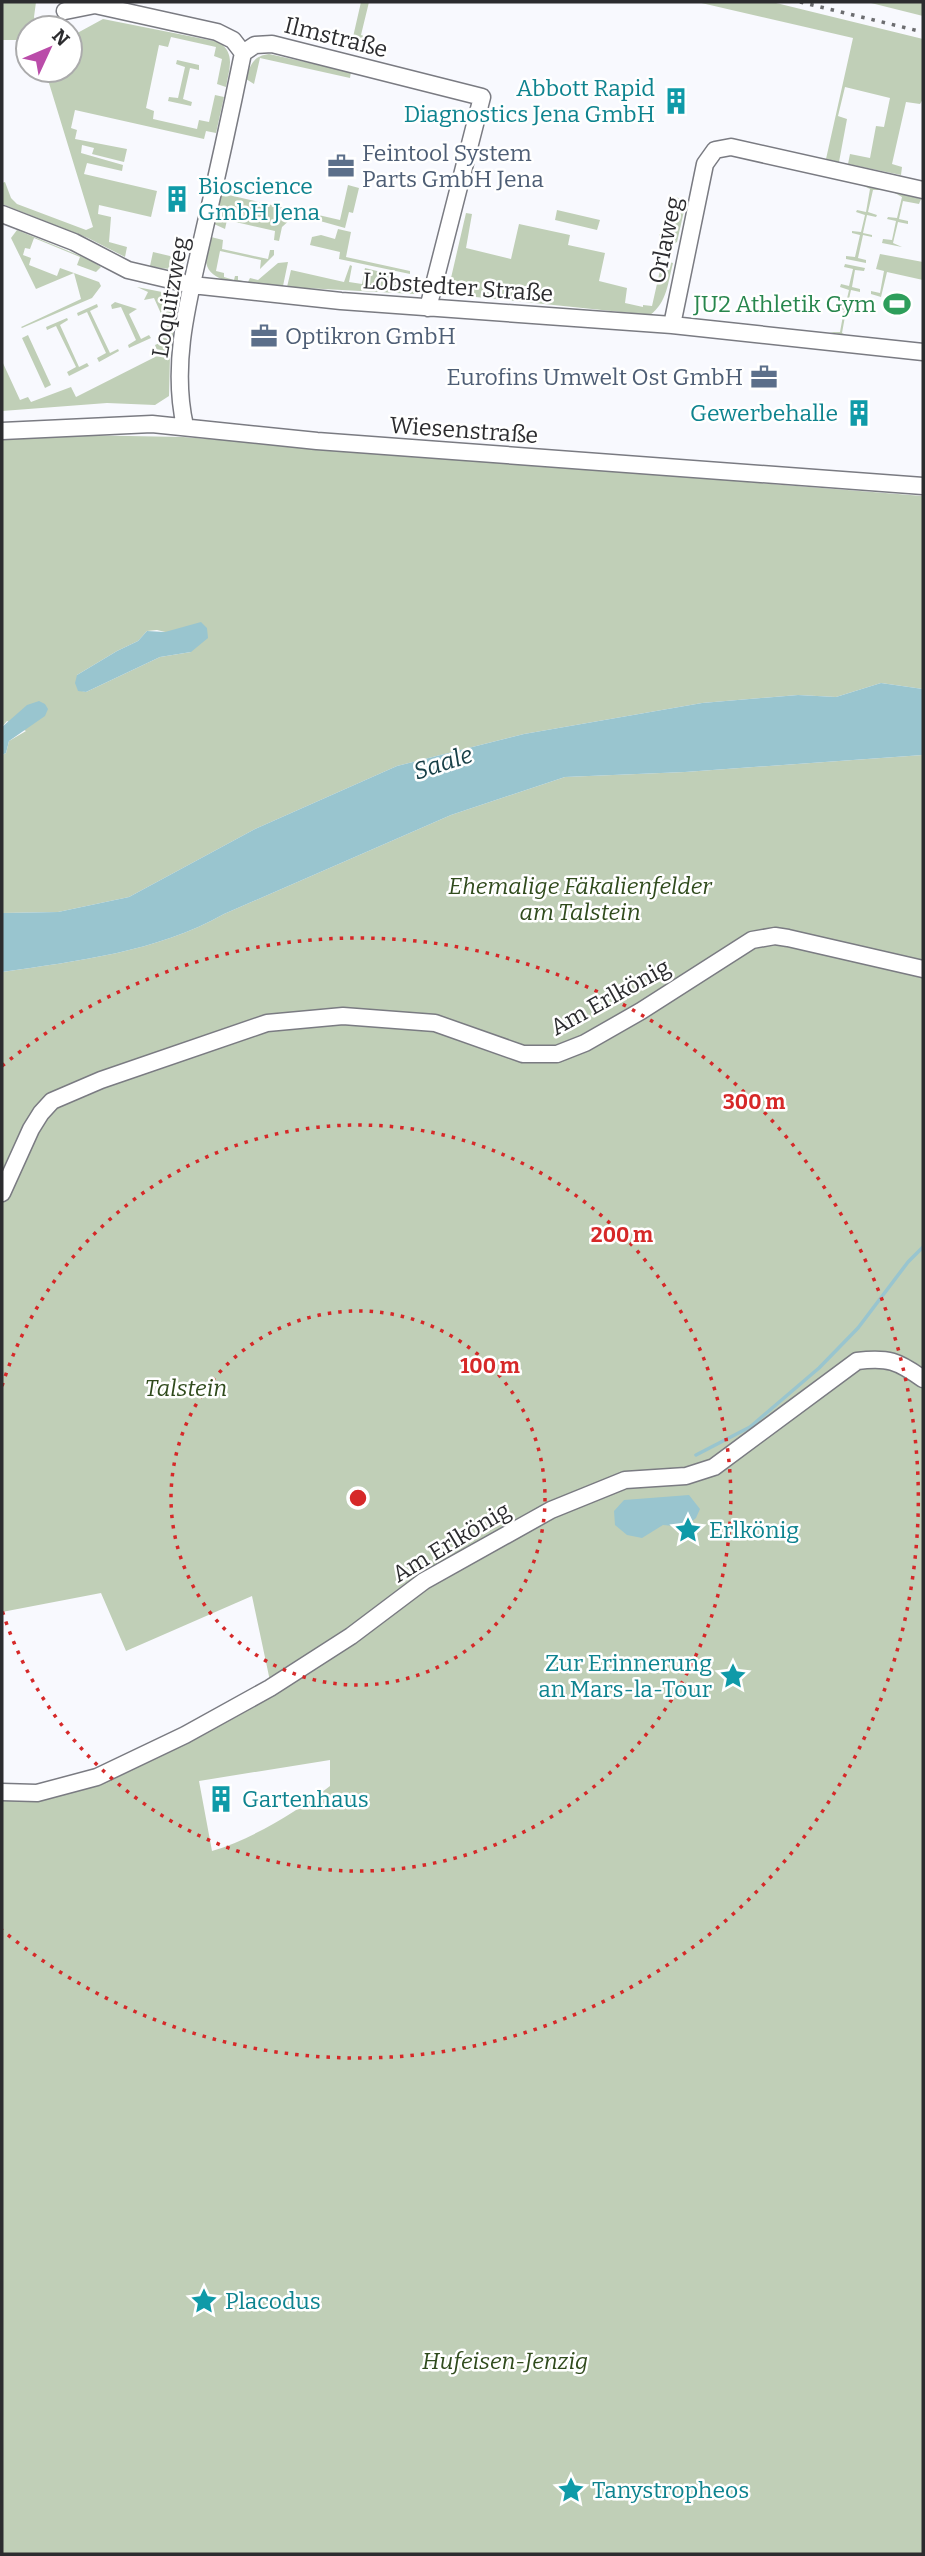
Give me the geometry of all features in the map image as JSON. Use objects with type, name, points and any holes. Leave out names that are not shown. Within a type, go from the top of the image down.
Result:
[{"type":"street","points":[[65,11],[95,5],[217,32],[233,40],[243,53]]},
{"type":"street","name":"Ilmstraße","points":[[243,53],[255,45],[272,44],[482,97],[428,308]]},
{"type":"street","name":"Loquitzweg","points":[[185,426],[180,358],[192,285],[243,53]]},
{"type":"street","name":"Orlaweg","points":[[671,326],[705,164],[715,150],[731,147],[923,190]]},
{"type":"street","name":"Löbstedter Straße","points":[[2,214],[74,242],[128,270],[192,285],[275,295],[671,326],[923,352]]},
{"type":"street","name":"Wiesenstraße","points":[[2,431],[152,424],[345,443],[923,486]]},
{"type":"street","name":"Am Erlkönig","points":[[2,1194],[30,1129],[52,1101],[100,1080],[267,1023],[343,1016],[435,1023],[523,1054],[557,1054],[584,1043],[641,1011],[752,940],[775,936],[788,938],[923,969]]},
{"type":"street","name":"Am Erlkönig","points":[[2,1792],[37,1793],[97,1777],[185,1735],[270,1688],[351,1636],[424,1581],[551,1510],[625,1480],[686,1476],[714,1467],[857,1361],[881,1358],[906,1366],[923,1379]]},
{"type":"green space","points":[[2,2],[36,2],[34,14],[14,14],[14,40],[2,40]]},
{"type":"green space","points":[[361,2],[369,2],[361,35],[364,36],[362,44],[342,39],[343,36],[353,37]]},
{"type":"green space","points":[[697,2],[772,2],[923,39],[923,99],[920,104],[906,102],[892,164],[902,167],[901,175],[848,164],[850,154],[870,158],[876,126],[884,127],[890,98],[845,87],[838,116],[847,119],[839,162],[826,159],[853,38]]},
{"type":"green space","points":[[867,2],[923,2],[923,16]]},
{"type":"green space","points":[[103,19],[219,42],[228,52],[230,62],[226,87],[217,84],[222,59],[214,56],[216,47],[171,37],[168,47],[159,45],[146,108],[154,111],[153,119],[197,129],[199,120],[209,122],[215,95],[224,97],[216,133],[206,131],[204,139],[75,110],[71,128],[77,130],[75,139],[127,149],[124,162],[92,154],[94,148],[82,145],[81,153],[123,165],[122,171],[87,163],[84,174],[157,191],[151,217],[99,205],[98,214],[111,217],[109,242],[127,247],[125,257],[88,238],[2,204],[2,183],[5,182],[11,198],[17,204],[86,230],[93,227],[49,84],[84,84],[84,29]]},
{"type":"green space","points":[[269,54],[351,72],[350,78],[260,58],[254,84],[246,79],[253,62],[259,57]]},
{"type":"green space","points":[[177,60],[199,65],[199,70],[190,68],[183,99],[192,102],[191,106],[168,101],[169,97],[178,98],[185,67],[176,64]]},
{"type":"green space","points":[[348,185],[359,188],[353,213],[349,212],[345,228],[313,219],[314,214],[340,220]]},
{"type":"green space","points":[[862,185],[882,190],[873,190],[868,212],[877,215],[867,215],[863,233],[872,235],[863,235],[858,258],[866,260],[866,263],[846,259],[846,256],[855,257],[860,235],[852,231],[861,232],[865,215],[856,212],[866,212],[870,189]]},
{"type":"green space","points":[[893,192],[921,199],[919,204],[903,201],[899,219],[908,221],[908,224],[898,222],[893,243],[902,247],[882,243],[883,239],[892,240],[896,221],[887,219],[897,218],[902,197]]},
{"type":"green space","points":[[220,193],[289,209],[292,218],[282,227],[279,241],[274,240],[275,231],[227,220],[225,229],[214,224]]},
{"type":"green space","points":[[676,197],[686,202],[677,242],[673,244],[662,241],[659,234],[665,235],[669,228]]},
{"type":"green space","points":[[557,210],[600,220],[597,230],[555,220]]},
{"type":"green space","points":[[466,213],[472,214],[466,248],[511,259],[519,224],[570,235],[568,245],[605,253],[599,281],[627,288],[625,303],[652,306],[661,266],[653,264],[657,259],[673,263],[663,298],[650,315],[466,296],[457,291],[451,278]]},
{"type":"green space","points":[[338,229],[351,232],[346,257],[410,271],[410,274],[339,259],[340,252],[310,245],[312,237],[321,235],[335,239]]},
{"type":"green space","points":[[17,230],[88,259],[101,267],[96,272],[77,265],[80,257],[34,238],[30,249],[25,248],[23,255],[31,258],[29,265],[57,276],[60,268],[74,273],[36,289],[11,238]]},
{"type":"green space","points":[[211,237],[223,240],[222,249],[268,259],[270,250],[274,250],[274,255],[260,269],[261,260],[220,251],[216,271],[224,273],[224,277],[234,280],[235,276],[238,276],[238,280],[248,282],[250,278],[258,280],[278,263],[288,262],[283,286],[237,283],[215,275],[208,268],[206,259]]},
{"type":"green space","points":[[153,252],[187,260],[174,268],[150,266]]},
{"type":"green space","points":[[880,254],[923,262],[923,280],[887,272],[881,297],[871,294],[871,291],[880,293],[884,271],[876,269]]},
{"type":"green space","points":[[845,264],[865,268],[864,271],[855,270],[852,287],[860,289],[860,292],[851,290],[847,308],[856,310],[846,311],[842,333],[850,337],[830,332],[840,332],[844,310],[835,308],[836,305],[845,307],[849,290],[840,287],[841,284],[849,286],[853,269],[844,267]]},
{"type":"green space","points":[[350,265],[349,282],[362,284],[365,268],[397,276],[395,285],[402,287],[404,277],[431,282],[415,294],[287,287],[291,270],[344,282]]},
{"type":"green space","points":[[74,273],[99,282],[101,286],[92,298],[22,328],[81,299]]},
{"type":"green space","points":[[137,287],[162,292],[176,314],[170,356],[169,396],[155,405],[107,403],[2,411],[2,361],[20,400],[28,397],[31,402],[71,387],[76,397],[159,355],[155,345],[164,341],[160,331],[167,327],[154,298],[144,300],[148,292]]},
{"type":"green space","points":[[115,302],[137,309],[129,314],[141,339],[149,335],[151,338],[129,348],[128,345],[136,340],[121,307],[112,309],[111,305]]},
{"type":"green space","points":[[97,304],[98,307],[90,311],[110,353],[118,349],[119,351],[99,362],[97,358],[106,353],[87,312],[78,316],[77,313]]},
{"type":"green space","points":[[67,318],[68,320],[60,325],[79,367],[87,363],[89,366],[69,376],[67,372],[76,367],[56,326],[47,330],[46,327]]},
{"type":"green space","points":[[28,335],[51,385],[45,388],[22,338]]},
{"type":"green space","points":[[74,435],[183,437],[923,496],[923,689],[881,683],[836,697],[798,695],[702,703],[524,734],[397,766],[255,829],[129,897],[58,912],[2,913],[2,755],[6,753],[9,741],[26,731],[7,721],[2,727],[2,440]],"holes":[[[147,631],[165,632],[191,652],[160,657],[86,692],[78,690],[77,675],[138,641]]]},
{"type":"green space","points":[[923,755],[923,2554],[2,2554],[2,1799],[83,1786],[270,1681],[252,1596],[126,1651],[101,1593],[2,1612],[2,972],[116,953],[172,938],[451,815],[565,777],[685,772]],"holes":[[[330,1760],[330,1786],[274,1824],[212,1851],[199,1781]]]},
{"type":"water","points":[[201,622],[207,628],[208,638],[191,652],[160,657],[86,692],[78,691],[75,683],[77,675],[138,641],[147,631],[165,632]]},
{"type":"water","name":"Saale","points":[[881,683],[923,689],[923,755],[685,772],[565,777],[451,815],[172,938],[116,953],[2,972],[2,913],[58,912],[129,897],[255,829],[397,766],[524,734],[702,703],[798,695],[836,697]]},
{"type":"water","points":[[39,701],[48,709],[45,716],[9,741],[6,753],[2,755],[2,727],[27,705]]},
{"type":"water","points":[[689,1495],[700,1509],[696,1518],[685,1527],[663,1525],[642,1538],[627,1535],[615,1525],[614,1511],[624,1500]]},
{"type":"waterway","points":[[696,1455],[750,1427],[819,1368],[858,1328],[908,1262],[923,1247]]},
{"type":"railway","points":[[800,2],[923,32]]},
{"type":"place","name":"Abbott Rapid Diagnostics Jena GmbH","points":[[676,101]]},
{"type":"place","name":"Feintool System Parts GmbH Jena","points":[[341,166]]},
{"type":"place","name":"Bioscience GmbH Jena","points":[[177,199]]},
{"type":"place","name":"JU2 Athletik Gym","points":[[897,304]]},
{"type":"place","name":"Optikron GmbH","points":[[264,336]]},
{"type":"place","name":"Eurofins Umwelt Ost GmbH","points":[[764,377]]},
{"type":"place","name":"Gewerbehalle","points":[[859,413]]},
{"type":"place","name":"Erlkönig","points":[[688,1530]]},
{"type":"place","name":"Zur Erinnerung an Mars-la-Tour","points":[[733,1676]]},
{"type":"place","name":"Gartenhaus","points":[[221,1799]]},
{"type":"place","name":"Placodus","points":[[204,2301]]},
{"type":"place","name":"Tanystropheos","points":[[571,2490]]},
{"type":"park label","name":"Ehemalige Fäkalienfelder am Talstein","points":[[580,899]]},
{"type":"park label","name":"Talstein","points":[[186,1388]]},
{"type":"park label","name":"Hufeisen-Jenzig","points":[[505,2361]]}]
